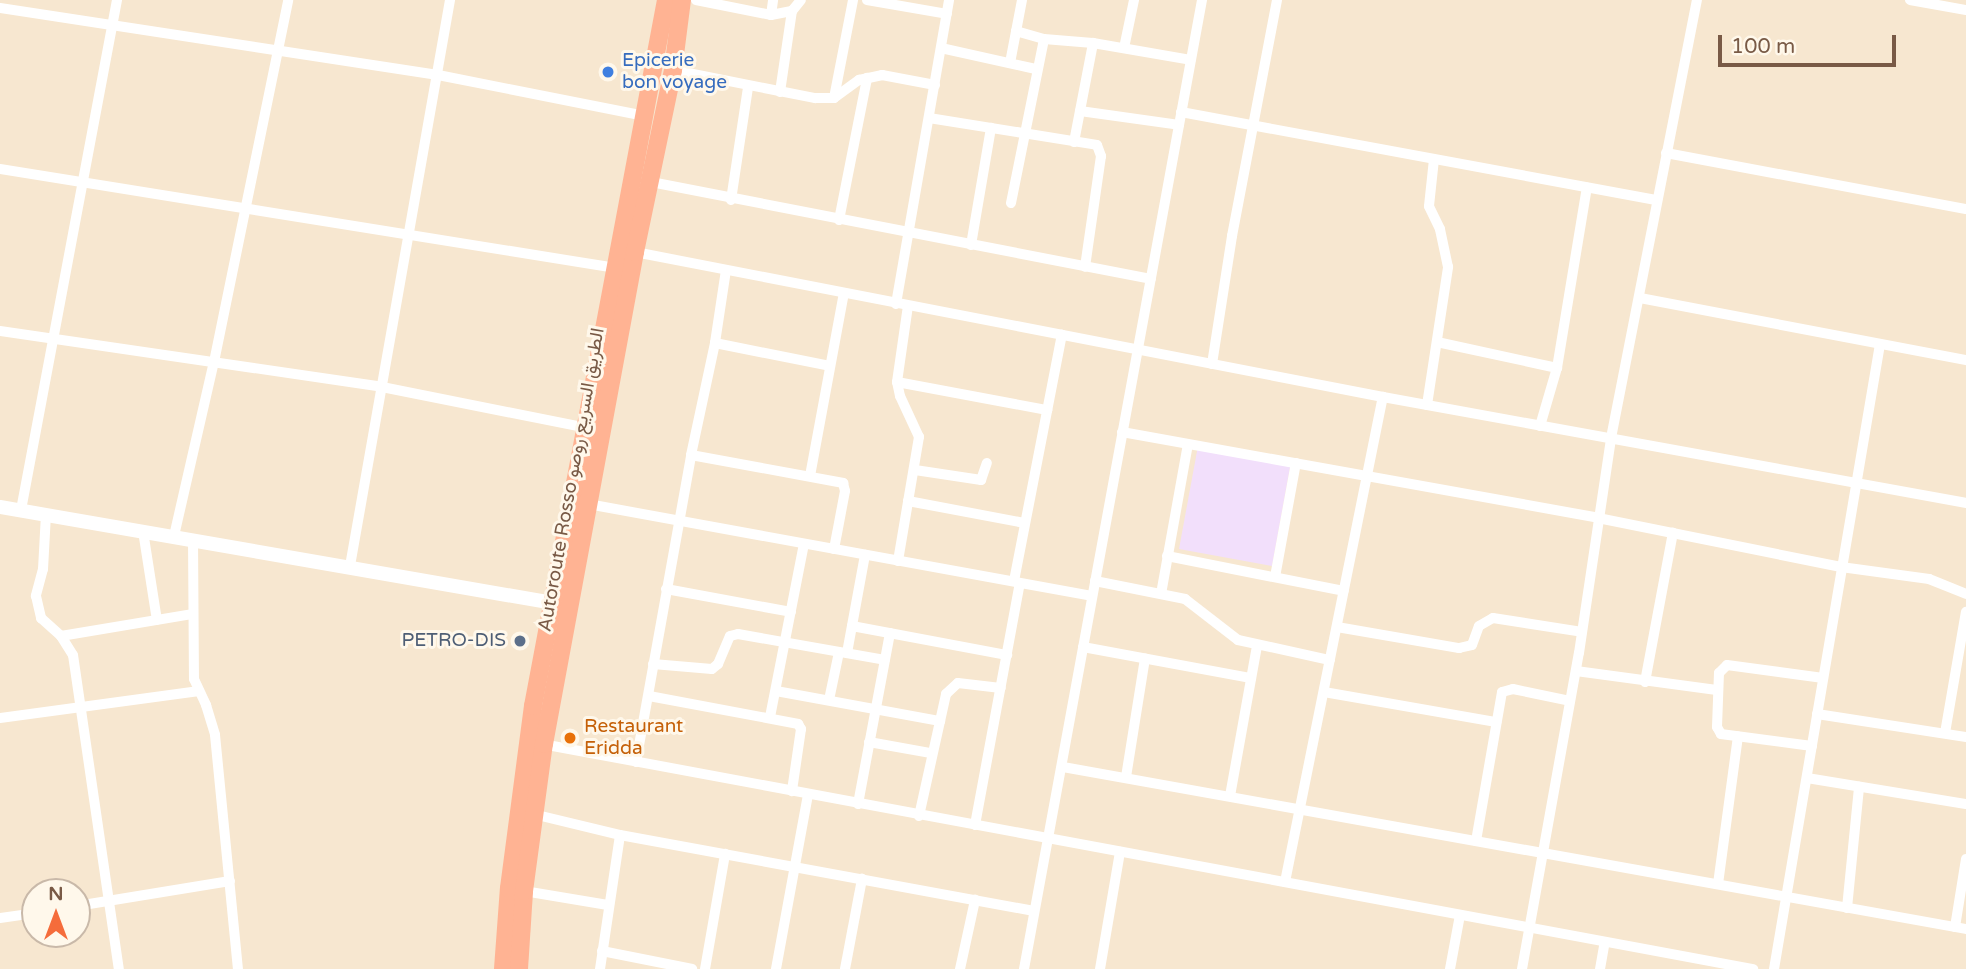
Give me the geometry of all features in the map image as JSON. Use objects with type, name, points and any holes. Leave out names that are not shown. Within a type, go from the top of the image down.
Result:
[{"type":"highway","name":"Autoroute Rosso الطريق السريع روصو","points":[[519,969],[533,814],[536,742],[553,603],[666,0]]},
{"type":"highway","name":"Autoroute Rosso الطريق السريع روصو","points":[[503,969],[509,888],[536,742],[588,504],[635,252],[669,91],[682,0]]},
{"type":"highway","points":[[651,86],[669,91]]},
{"type":"street","points":[[21,510],[117,0]]},
{"type":"street","points":[[174,536],[214,362],[288,0]]},
{"type":"street","points":[[350,566],[450,0]]},
{"type":"street","points":[[696,0],[771,15],[792,11]]},
{"type":"street","points":[[771,15],[773,0]]},
{"type":"street","points":[[780,92],[792,11],[801,0]]},
{"type":"street","points":[[834,98],[853,0]]},
{"type":"street","points":[[867,0],[947,14]]},
{"type":"street","points":[[896,304],[949,0]]},
{"type":"street","points":[[1010,63],[1022,0]]},
{"type":"street","points":[[1124,48],[1134,0]]},
{"type":"street","points":[[1024,969],[1202,0]]},
{"type":"street","points":[[1212,364],[1232,236],[1277,0]]},
{"type":"street","points":[[1522,969],[1576,671],[1611,438],[1697,0]]},
{"type":"street","points":[[1910,0],[1966,10]]},
{"type":"street","points":[[0,8],[112,28],[438,75],[645,116]]},
{"type":"street","points":[[1016,31],[1044,39],[1093,43],[1191,60]]},
{"type":"street","points":[[1011,203],[1044,39]]},
{"type":"street","points":[[1074,142],[1093,43]]},
{"type":"street","points":[[941,48],[1036,69]]},
{"type":"street","points":[[673,70],[748,87],[834,98],[849,86],[867,78],[897,76],[935,85]]},
{"type":"street","points":[[839,220],[867,78]]},
{"type":"street","points":[[731,200],[748,87]]},
{"type":"street","points":[[1080,111],[1179,125]]},
{"type":"street","points":[[1181,113],[1656,200]]},
{"type":"street","points":[[929,118],[1097,145],[1100,150],[1085,267]]},
{"type":"street","points":[[971,244],[991,128]]},
{"type":"street","points":[[1666,153],[1966,209]]},
{"type":"street","points":[[1427,405],[1448,267],[1440,229],[1429,206],[1434,159]]},
{"type":"street","points":[[0,169],[616,268]]},
{"type":"street","points":[[651,182],[731,200],[1151,279]]},
{"type":"street","points":[[1540,426],[1557,368],[1587,187]]},
{"type":"street","points":[[635,252],[1383,397],[1966,503]]},
{"type":"street","points":[[636,762],[691,455],[715,343],[726,270]]},
{"type":"street","points":[[810,476],[844,293]]},
{"type":"street","points":[[1640,298],[1966,360]]},
{"type":"street","points":[[898,561],[919,437],[900,396],[897,382],[908,306]]},
{"type":"street","points":[[0,331],[382,387],[587,428]]},
{"type":"street","points":[[975,825],[1007,654],[1024,523],[1062,335]]},
{"type":"street","points":[[1437,342],[1557,368]]},
{"type":"street","points":[[715,343],[830,366]]},
{"type":"street","points":[[1774,969],[1880,344]]},
{"type":"street","points":[[897,382],[1047,410]]},
{"type":"street","points":[[1285,882],[1383,397]]},
{"type":"street","points":[[1122,432],[1598,518],[1841,567],[1929,579],[1966,594]]},
{"type":"street","points":[[1161,594],[1188,443]]},
{"type":"street","points":[[691,455],[839,481],[845,486],[834,549]]},
{"type":"street","points":[[915,471],[981,480],[987,463]]},
{"type":"street","points":[[1275,577],[1296,463]]},
{"type":"street","points":[[908,501],[1024,523]]},
{"type":"street","points":[[588,504],[1092,596]]},
{"type":"street","points":[[0,507],[553,603]]},
{"type":"street","points":[[46,514],[43,569],[36,596],[41,618],[61,636],[73,655],[119,969]]},
{"type":"street","points":[[142,531],[157,620]]},
{"type":"street","points":[[1645,682],[1673,533]]},
{"type":"street","points":[[193,539],[194,679],[215,735],[238,969]]},
{"type":"street","points":[[770,717],[804,544]]},
{"type":"street","points":[[829,700],[852,626],[865,555]]},
{"type":"street","points":[[1167,556],[1344,591]]},
{"type":"street","points":[[1095,581],[1194,603],[1238,640],[1330,660]]},
{"type":"street","points":[[666,589],[792,612]]},
{"type":"street","points":[[1945,733],[1966,612]]},
{"type":"street","points":[[61,636],[193,614]]},
{"type":"street","points":[[1337,626],[1459,648],[1472,645],[1479,626],[1493,618],[1582,632]]},
{"type":"street","points":[[852,626],[1007,654]]},
{"type":"street","points":[[858,804],[890,633]]},
{"type":"street","points":[[653,664],[712,669],[718,664],[730,636],[738,634],[885,660]]},
{"type":"street","points":[[1230,796],[1257,646]]},
{"type":"street","points":[[1083,647],[1251,678]]},
{"type":"street","points":[[1126,777],[1144,659]]},
{"type":"street","points":[[1812,746],[1718,731],[1719,673],[1727,665],[1823,678]]},
{"type":"street","points":[[1576,671],[1717,690]]},
{"type":"street","points":[[919,816],[946,694],[958,683],[1001,688]]},
{"type":"street","points":[[1476,841],[1499,697],[1506,689],[1570,701]]},
{"type":"street","points":[[0,718],[199,691]]},
{"type":"street","points":[[776,691],[940,721]]},
{"type":"street","points":[[1324,692],[1496,722]]},
{"type":"street","points":[[649,696],[793,721],[801,729],[792,792]]},
{"type":"street","points":[[1817,714],[1966,737]]},
{"type":"street","points":[[1718,884],[1738,736]]},
{"type":"street","points":[[536,742],[919,816],[1605,942],[1719,966],[1753,969]]},
{"type":"street","points":[[869,742],[931,753]]},
{"type":"street","points":[[1063,767],[1966,929]]},
{"type":"street","points":[[1807,778],[1966,804]]},
{"type":"street","points":[[1847,908],[1859,787]]},
{"type":"street","points":[[776,969],[808,795]]},
{"type":"street","points":[[533,814],[620,835],[1034,911]]},
{"type":"street","points":[[600,969],[620,835]]},
{"type":"street","points":[[1100,969],[1120,852]]},
{"type":"street","points":[[705,969],[725,854]]},
{"type":"street","points":[[1955,927],[1966,859]]},
{"type":"street","points":[[845,969],[862,880]]},
{"type":"street","points":[[91,904],[230,881]]},
{"type":"street","points":[[524,891],[608,905]]},
{"type":"street","points":[[960,969],[975,900]]},
{"type":"street","points":[[0,918],[21,915]]},
{"type":"street","points":[[1450,969],[1460,915]]},
{"type":"street","points":[[1600,969],[1605,942]]},
{"type":"street","points":[[602,951],[651,965],[692,969]]},
{"type":"shaded area","points":[[0,0],[1966,0],[1966,969],[0,969]]},
{"type":"shaded area","points":[[1198,446],[1291,462],[1272,566],[1179,549]]},
{"type":"place","name":"Epicerie bon voyage","points":[[608,72]]},
{"type":"place","name":"PETRO-DIS","points":[[520,641]]},
{"type":"place","name":"Restaurant Eridda","points":[[570,738]]}]
